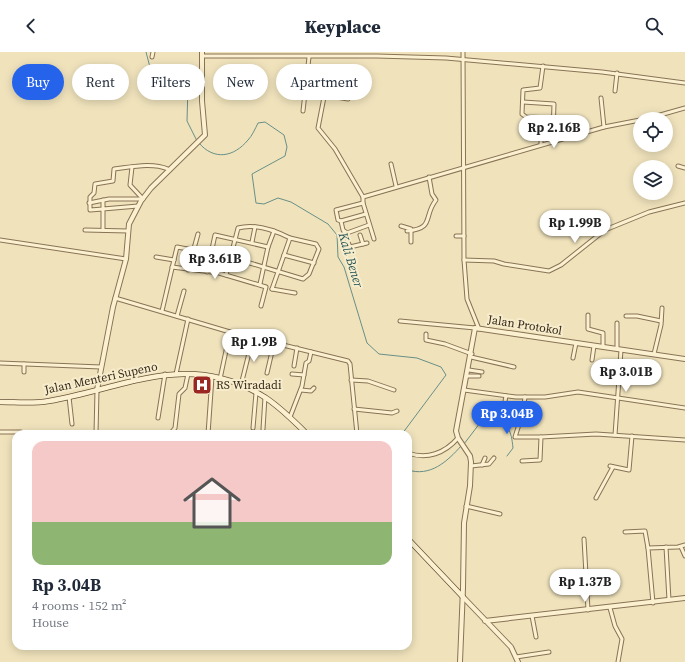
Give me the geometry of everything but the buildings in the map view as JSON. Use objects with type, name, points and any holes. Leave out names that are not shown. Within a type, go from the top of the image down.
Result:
[{"type":"main road","name":"Jalan Menteri Supeno","points":[[0,402],[29,403],[69,397],[165,374],[188,374],[212,377],[241,385],[265,397],[290,417],[303,430]]},
{"type":"main road","points":[[412,543],[463,597]]},
{"type":"street","points":[[152,57],[153,52]]},
{"type":"street","points":[[400,321],[477,328],[467,299],[464,260],[463,52]]},
{"type":"street","points":[[96,430],[100,367],[115,298],[126,258],[128,231],[142,199],[168,169],[200,140],[205,132],[202,101],[202,54],[309,57],[377,56],[462,60],[617,73],[685,83]]},
{"type":"street","points":[[303,111],[309,57]]},
{"type":"street","points":[[542,66],[541,87],[524,90],[522,112],[524,116],[553,118]]},
{"type":"street","points":[[616,91],[617,73]]},
{"type":"street","points":[[601,98],[604,127]]},
{"type":"street","points":[[324,100],[318,128],[335,149],[363,197],[363,203],[374,239]]},
{"type":"street","points":[[522,102],[553,103],[553,133],[541,136],[541,144]]},
{"type":"street","points":[[671,112],[685,108]]},
{"type":"street","points":[[363,197],[429,176],[541,144],[604,127],[633,121]]},
{"type":"street","points":[[391,164],[396,186]]},
{"type":"street","points":[[138,206],[90,210],[89,203],[90,196],[95,192],[95,184],[114,180],[113,169],[154,166],[168,169]]},
{"type":"street","points":[[678,166],[685,168]]},
{"type":"street","points":[[132,167],[130,185],[142,199]]},
{"type":"street","points":[[407,232],[420,230],[426,226],[430,207],[436,201],[432,194],[429,176]]},
{"type":"street","points":[[89,203],[103,200],[142,199]]},
{"type":"street","points":[[103,200],[103,230]]},
{"type":"street","points":[[360,235],[365,244],[350,247],[341,221],[338,220],[336,210],[363,203]]},
{"type":"street","points":[[464,260],[494,261],[549,271],[561,265],[605,230],[649,212],[685,203]]},
{"type":"street","points":[[341,221],[366,214]]},
{"type":"street","points":[[344,232],[369,225]]},
{"type":"street","points":[[401,226],[410,228],[412,231]]},
{"type":"street","points":[[177,247],[230,257],[305,279],[319,251],[318,246],[290,238],[274,231],[255,228],[238,228],[234,238],[230,257],[226,275]]},
{"type":"street","points":[[252,242],[255,228]]},
{"type":"street","points":[[85,230],[128,231]]},
{"type":"street","points":[[260,284],[268,247],[274,231]]},
{"type":"street","points":[[412,231],[412,242]]},
{"type":"street","points":[[188,270],[198,234]]},
{"type":"street","points":[[207,272],[215,235],[252,242],[268,247]]},
{"type":"street","points":[[456,236],[464,236]]},
{"type":"street","points":[[272,289],[290,238]]},
{"type":"street","points":[[0,240],[126,258]]},
{"type":"street","points":[[162,311],[178,241]]},
{"type":"street","points":[[284,255],[314,263]]},
{"type":"street","points":[[156,257],[174,260]]},
{"type":"street","points":[[172,267],[226,275],[260,284],[272,289],[295,293]]},
{"type":"street","points":[[262,306],[266,287]]},
{"type":"street","points":[[177,316],[184,291]]},
{"type":"street","points":[[115,298],[230,332],[348,361],[357,430]]},
{"type":"street","points":[[654,354],[661,321],[662,308]]},
{"type":"street","points":[[588,315],[588,328],[603,333],[603,347]]},
{"type":"street","points":[[626,316],[637,316],[661,321]]},
{"type":"street","points":[[176,374],[188,320]]},
{"type":"street","points":[[615,435],[618,399],[619,349],[617,323]]},
{"type":"street","name":"Jalan Protokol","points":[[458,439],[456,428],[477,328],[685,359]]},
{"type":"street","points":[[220,379],[230,332]]},
{"type":"street","points":[[426,334],[426,339],[471,356],[514,367]]},
{"type":"street","points":[[241,385],[253,337]]},
{"type":"street","points":[[267,372],[274,343]]},
{"type":"street","points":[[573,358],[576,343]]},
{"type":"street","points":[[592,360],[594,346]]},
{"type":"street","points":[[294,366],[297,348]]},
{"type":"street","points":[[290,417],[301,390],[306,363],[309,361],[311,352]]},
{"type":"street","points":[[0,363],[100,367]]},
{"type":"street","points":[[24,364],[24,372]]},
{"type":"street","points":[[468,370],[482,372]]},
{"type":"street","points":[[158,418],[165,374]]},
{"type":"street","points":[[173,430],[175,428],[179,394],[185,388],[188,374]]},
{"type":"street","points":[[292,374],[304,375]]},
{"type":"street","points":[[467,376],[479,376]]},
{"type":"street","points":[[208,430],[212,377]]},
{"type":"street","points":[[351,380],[368,381],[394,390]]},
{"type":"street","points":[[301,390],[311,391],[314,388]]},
{"type":"street","points":[[464,390],[525,397],[545,397],[575,392],[685,408]]},
{"type":"street","points":[[252,428],[256,393]]},
{"type":"street","points":[[503,412],[506,396]]},
{"type":"street","points":[[69,397],[72,424]]},
{"type":"street","points":[[263,429],[265,397]]},
{"type":"street","points":[[525,397],[523,412],[515,437],[596,434],[685,440]]},
{"type":"street","points":[[354,409],[392,414],[397,411]]},
{"type":"street","points":[[0,432],[12,432]]},
{"type":"street","points":[[596,498],[614,467],[627,471],[629,470],[632,436]]},
{"type":"street","points":[[522,462],[540,460],[541,437]]},
{"type":"street","points":[[412,454],[419,456],[436,454],[458,439],[471,459],[463,534],[463,597],[460,662]]},
{"type":"street","points":[[482,465],[484,458]]},
{"type":"street","points":[[471,466],[489,464],[494,458]]},
{"type":"street","points":[[466,506],[500,514]]},
{"type":"street","points":[[625,532],[645,531],[653,603]]},
{"type":"street","points":[[584,539],[588,610]]},
{"type":"street","points":[[648,548],[681,547],[685,545]]},
{"type":"street","points":[[681,547],[685,556]]},
{"type":"street","points":[[666,548],[669,600]]},
{"type":"street","points":[[463,597],[511,647],[517,660],[549,652]]},
{"type":"street","points":[[485,621],[610,608],[685,598]]},
{"type":"street","points":[[610,608],[614,626],[622,639],[618,662]]},
{"type":"street","points":[[532,616],[536,637]]},
{"type":"waterway","name":"Kali Bener","points":[[146,52],[151,71],[169,74],[188,85],[187,121],[197,141]]},
{"type":"waterway","name":"Kali Bener","points":[[199,143],[211,153],[224,155],[237,150],[242,146],[248,140],[258,123],[265,122],[284,135],[287,147],[285,156],[252,174],[256,203],[264,204],[278,198],[291,202],[328,224],[337,235],[338,257],[344,267],[367,343],[379,354],[417,358],[441,367],[446,375],[405,430]]},
{"type":"waterway","name":"Kali Bener","points":[[464,444],[483,419],[492,415],[506,425],[510,432],[513,448],[507,456]]},
{"type":"waterway","name":"Kali Bener","points":[[412,471],[416,472],[431,470],[438,467],[461,446]]},
{"type":"place","name":"RS Wiradadi","points":[[202,385]]}]
